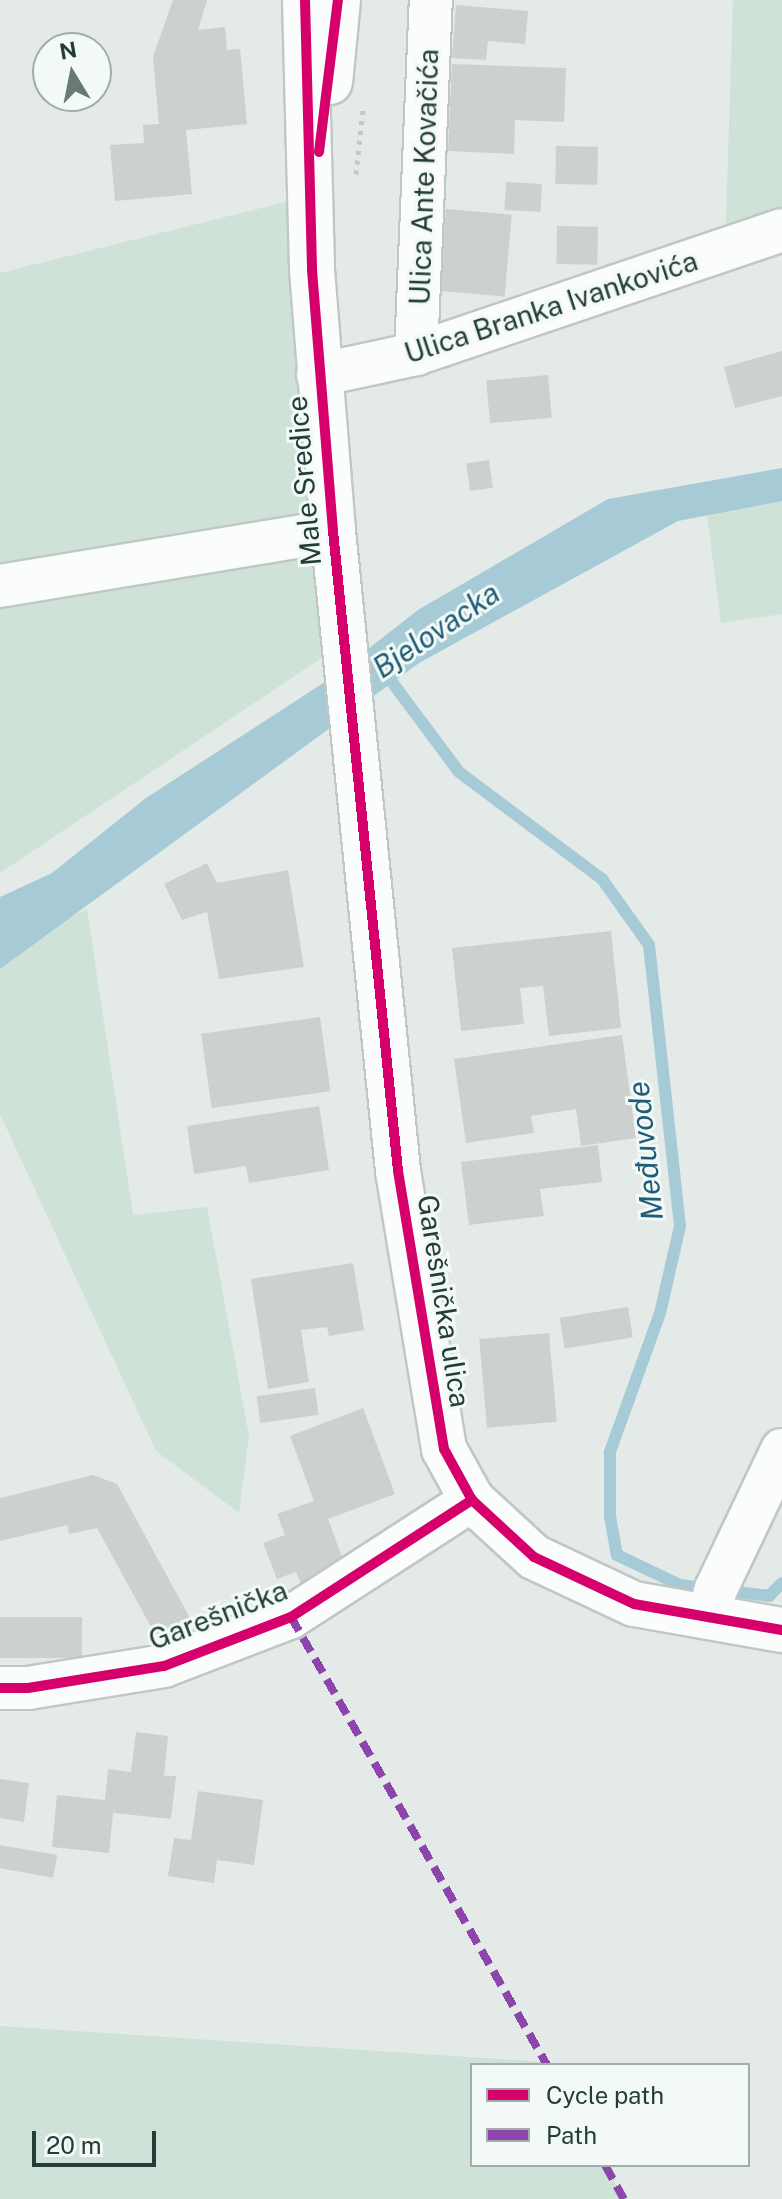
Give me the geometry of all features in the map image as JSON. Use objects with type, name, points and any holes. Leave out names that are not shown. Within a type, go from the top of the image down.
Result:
[{"type":"main road","name":"Male Sredice","points":[[305,0],[318,375],[358,760]]},
{"type":"main road","name":"Male Sredice","points":[[313,195],[338,0]]},
{"type":"main road","name":"Garešnička ulica","points":[[358,760],[398,1171],[444,1449],[472,1500],[534,1557],[634,1604],[782,1630]]},
{"type":"street","name":"Ulica Ante Kovačića","points":[[416,354],[431,0]]},
{"type":"street","name":"Ulica Branka Ivankovića","points":[[318,375],[416,354],[782,230]]},
{"type":"street","points":[[0,586],[333,531]]},
{"type":"street","points":[[708,1618],[716,1589],[782,1450]]},
{"type":"street","name":"Garešnička","points":[[0,1688],[28,1688],[164,1666],[279,1622],[472,1500]]},
{"type":"green space","points":[[733,0],[782,0],[782,231],[725,249]]},
{"type":"green space","points":[[313,195],[344,643],[0,873],[0,273]]},
{"type":"green space","points":[[782,480],[782,614],[721,623],[704,492]]},
{"type":"green space","points":[[87,909],[133,1215],[207,1207],[249,1436],[239,1513],[156,1451],[0,1114],[0,952]]},
{"type":"green space","points":[[0,2026],[545,2062],[470,2063],[470,2167],[606,2167],[624,2199],[0,2199]]},
{"type":"water","name":"Bjelovacka","points":[[782,468],[782,501],[678,521],[419,663],[0,969],[0,897],[52,873],[146,798],[331,678],[418,610],[608,499]]},
{"type":"building","points":[[173,0],[207,0],[198,30],[225,27],[227,50],[240,49],[247,124],[186,130],[192,194],[115,201],[110,145],[144,143],[143,125],[159,124],[153,57]]},
{"type":"building","points":[[456,5],[528,11],[525,44],[488,41],[486,60],[452,58]]},
{"type":"building","points":[[452,64],[566,68],[564,122],[515,120],[514,154],[448,151]]},
{"type":"building","points":[[556,146],[598,147],[597,185],[555,184]]},
{"type":"building","points":[[506,182],[542,184],[540,212],[505,210]]},
{"type":"building","points":[[446,209],[512,215],[505,296],[439,291]]},
{"type":"building","points":[[557,226],[598,227],[597,265],[556,264]]},
{"type":"building","points":[[782,351],[782,396],[735,408],[724,367]]},
{"type":"building","points":[[548,375],[552,418],[490,423],[486,380]]},
{"type":"building","points":[[489,460],[493,488],[470,491],[466,463]]},
{"type":"building","points":[[207,863],[217,883],[288,870],[304,967],[219,979],[207,912],[182,920],[164,884]]},
{"type":"building","points":[[611,931],[621,1028],[549,1036],[543,986],[520,988],[524,1024],[461,1031],[452,948]]},
{"type":"building","points":[[320,1017],[330,1091],[212,1108],[201,1034]]},
{"type":"building","points":[[622,1035],[636,1138],[581,1146],[576,1109],[531,1116],[534,1133],[466,1143],[454,1059]]},
{"type":"building","points":[[319,1106],[329,1170],[249,1183],[246,1166],[194,1174],[187,1126]]},
{"type":"building","points":[[598,1145],[602,1182],[540,1189],[544,1216],[469,1225],[461,1162]]},
{"type":"building","points":[[353,1263],[364,1330],[329,1336],[327,1327],[301,1330],[309,1382],[268,1389],[251,1279]]},
{"type":"building","points":[[628,1307],[633,1338],[565,1348],[560,1318]]},
{"type":"building","points":[[549,1333],[557,1422],[487,1428],[479,1339]]},
{"type":"building","points":[[315,1388],[319,1415],[260,1423],[257,1396]]},
{"type":"building","points":[[363,1408],[395,1494],[328,1519],[346,1568],[301,1584],[296,1572],[277,1579],[263,1543],[285,1535],[277,1514],[314,1501],[290,1436]]},
{"type":"building","points":[[93,1475],[117,1484],[190,1618],[156,1636],[97,1528],[69,1534],[67,1525],[0,1541],[0,1498]]},
{"type":"building","points":[[0,1617],[82,1617],[82,1658],[0,1658]]},
{"type":"building","points":[[136,1732],[168,1736],[164,1776],[176,1776],[171,1819],[113,1813],[109,1853],[52,1847],[57,1795],[105,1800],[108,1769],[131,1772]]},
{"type":"building","points":[[0,1779],[29,1783],[24,1822],[0,1818]]},
{"type":"building","points":[[198,1791],[263,1800],[254,1865],[217,1860],[214,1883],[168,1876],[174,1838],[191,1840]]},
{"type":"building","points":[[0,1845],[57,1855],[53,1878],[0,1868]]},
{"type":"waterway","name":"Međuvode","points":[[383,670],[459,772],[602,879],[649,945],[680,1226],[660,1313],[610,1452],[610,1516],[617,1555],[680,1585],[769,1596],[782,1583]]},
{"type":"marked path","points":[[291,1617],[546,2063]]},
{"type":"marked path","points":[[606,2167],[624,2199]]},
{"type":"cycle path","points":[[305,0],[312,270],[333,531],[398,1171],[444,1449],[472,1500],[534,1557],[634,1604],[782,1630]]},
{"type":"cycle path","points":[[319,152],[338,0]]},
{"type":"cycle path","points":[[0,1688],[28,1688],[164,1666],[291,1617],[472,1500]]}]
